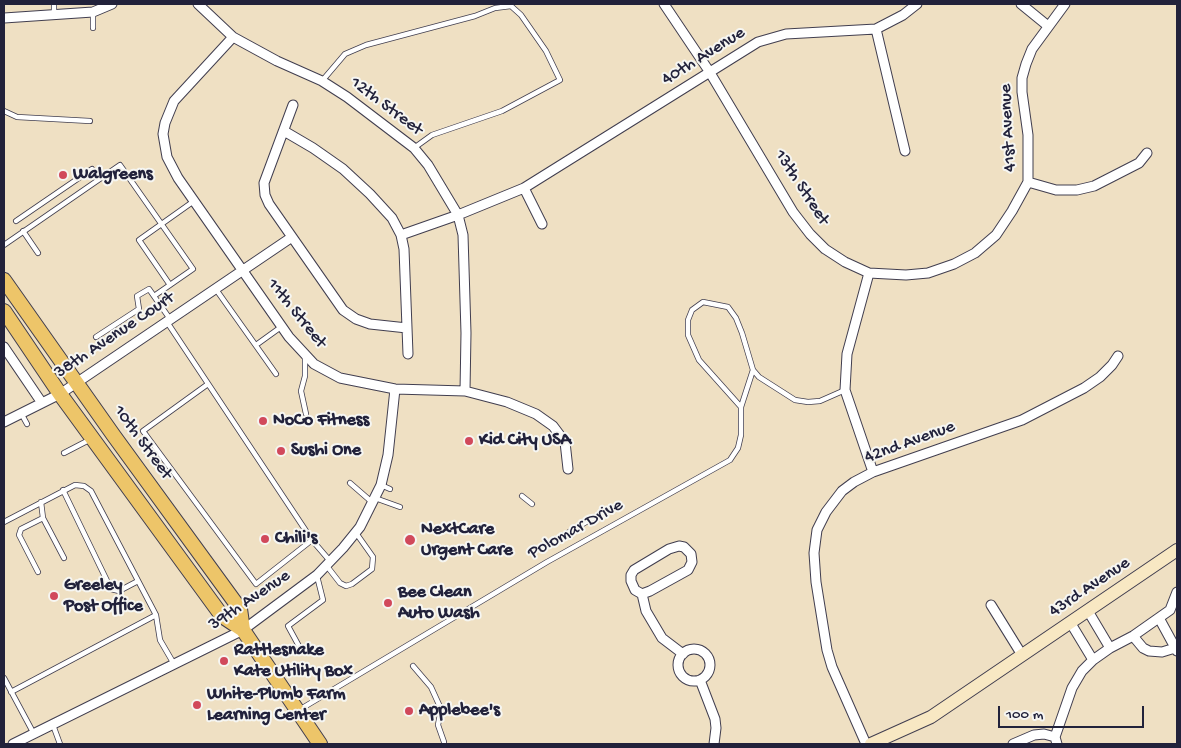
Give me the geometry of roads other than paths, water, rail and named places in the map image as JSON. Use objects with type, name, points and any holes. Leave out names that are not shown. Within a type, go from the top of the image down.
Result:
[{"type":"main road","name":"10th Street","points":[[4,280],[76,383],[240,609],[242,630]]},
{"type":"main road","name":"10th Street","points":[[4,311],[60,394],[222,616],[242,630],[320,744]]},
{"type":"street","points":[[4,18],[93,12],[112,4]]},
{"type":"street","name":"12th Street","points":[[198,4],[233,37],[277,61],[322,81],[347,97],[414,148],[437,179],[458,215],[463,235],[465,263],[465,391]]},
{"type":"street","name":"13th Street","points":[[664,4],[709,71],[793,212],[810,234],[825,249],[845,262],[868,273]]},
{"type":"street","name":"40th Avenue","points":[[401,235],[458,215],[524,188],[736,54],[770,37],[795,33],[876,29],[903,15],[917,4]]},
{"type":"street","points":[[1021,4],[1048,26]]},
{"type":"street","name":"41st Avenue","points":[[868,273],[906,276],[928,273],[954,264],[976,252],[996,235],[1028,182],[1028,134],[1022,78],[1032,49],[1065,4]]},
{"type":"street","points":[[876,29],[906,151]]},
{"type":"street","name":"11th Street","points":[[233,37],[174,101],[165,123],[163,134],[167,157],[178,178],[281,327],[314,364],[340,378],[395,389],[465,391],[520,406],[553,426],[565,442],[568,469]]},
{"type":"street","points":[[293,105],[264,183],[265,196],[269,204],[343,310],[356,319],[370,324],[407,328]]},
{"type":"street","points":[[284,131],[343,169],[392,218],[401,235],[404,249],[408,354]]},
{"type":"street","points":[[1028,182],[1056,190],[1077,190],[1094,186],[1139,163],[1147,153]]},
{"type":"street","points":[[524,188],[542,224]]},
{"type":"street","name":"38th Avenue Court","points":[[4,422],[60,394],[292,237]]},
{"type":"street","points":[[868,273],[848,354],[845,390],[873,472]]},
{"type":"street","points":[[4,346],[42,403]]},
{"type":"street","name":"42nd Avenue","points":[[866,744],[832,667],[827,650],[816,582],[814,553],[817,530],[826,512],[842,491],[854,482],[873,472],[1022,420],[1084,388],[1100,377],[1118,356]]},
{"type":"street","name":"39th Avenue","points":[[13,744],[242,630],[317,575],[355,533],[381,485],[388,455],[395,389]]},
{"type":"street","points":[[642,594],[688,570],[693,558],[689,550],[684,547],[674,547],[634,570],[631,575],[631,581],[635,590],[642,594],[646,611],[662,638],[683,654]]},
{"type":"street","name":"43rd Avenue","points":[[871,744],[931,717],[1177,550]]},
{"type":"street","points":[[1013,744],[1034,735],[1044,734],[1056,741],[1072,688],[1082,671],[1093,660],[1110,648],[1133,636],[1170,610],[1177,592]]},
{"type":"street","points":[[991,605],[1022,655]]},
{"type":"street","points":[[1088,611],[1110,648]]},
{"type":"street","points":[[1133,636],[1143,648],[1148,650],[1162,652],[1176,650],[1159,618]]},
{"type":"street","points":[[1070,622],[1093,660]]},
{"type":"street","points":[[692,650],[702,651],[708,659],[710,669],[704,677],[700,680],[690,680],[681,674],[678,664],[683,654],[692,650]]},
{"type":"street","points":[[700,680],[715,719],[714,744]]},
{"type":"lane","points":[[54,4],[54,14]]},
{"type":"lane","points":[[322,81],[345,54],[366,44],[475,16],[495,8],[511,6],[521,15],[546,51],[560,80],[502,111],[432,135],[414,148]]},
{"type":"lane","points":[[93,12],[93,28]]},
{"type":"lane","points":[[4,111],[17,117],[90,121]]},
{"type":"lane","points":[[4,245],[120,165],[193,269],[154,296]]},
{"type":"lane","points":[[16,221],[92,169]]},
{"type":"lane","points":[[170,285],[139,240],[194,201]]},
{"type":"lane","points":[[23,232],[38,253]]},
{"type":"lane","points":[[215,288],[276,374]]},
{"type":"lane","points":[[96,337],[139,309],[137,296],[149,289],[208,384],[340,583],[346,586],[352,584],[372,568],[373,557],[355,533]]},
{"type":"lane","points":[[741,407],[699,360],[688,335],[688,320],[692,310],[703,302],[728,308],[736,318],[753,370],[759,377],[795,400],[820,401],[845,390]]},
{"type":"lane","points":[[256,345],[281,327]]},
{"type":"lane","points":[[306,356],[305,376],[301,391],[306,414]]},
{"type":"lane","name":"Polomar Drive","points":[[298,710],[547,562],[730,460],[738,448],[741,407],[753,370]]},
{"type":"lane","points":[[208,384],[143,431],[256,584],[312,540]]},
{"type":"lane","points":[[21,413],[27,424]]},
{"type":"lane","points":[[64,453],[92,438]]},
{"type":"lane","points":[[350,482],[374,501],[400,508]]},
{"type":"lane","points":[[4,522],[63,490],[75,485],[84,486],[91,492],[156,615],[160,640],[174,665]]},
{"type":"lane","points":[[381,485],[390,489]]},
{"type":"lane","points":[[63,490],[111,590],[119,591],[138,582]]},
{"type":"lane","points":[[522,496],[532,504]]},
{"type":"lane","points":[[41,502],[43,518],[64,558]]},
{"type":"lane","points":[[38,572],[19,535],[22,529],[43,518]]},
{"type":"lane","points":[[552,542],[593,518]]},
{"type":"lane","points":[[300,648],[288,626],[323,600],[317,575]]},
{"type":"lane","points":[[11,692],[156,615]]},
{"type":"lane","points":[[413,666],[431,687],[441,709],[438,725],[444,744]]},
{"type":"lane","points":[[4,678],[34,734]]},
{"type":"lane","points":[[53,725],[60,744]]},
{"type":"place","name":"Walgreens","points":[[63,175]]},
{"type":"place","name":"NoCo Fitness","points":[[263,421]]},
{"type":"place","name":"Kid City USA","points":[[469,441]]},
{"type":"place","name":"Sushi One","points":[[281,451]]},
{"type":"place","name":"Chili's","points":[[265,539]]},
{"type":"place","name":"NextCare Urgent Care","points":[[410,540]]},
{"type":"place","name":"Greeley Post Office","points":[[54,596]]},
{"type":"place","name":"Bee Clean Auto Wash","points":[[388,603]]},
{"type":"place","name":"Rattlesnake Kate Utility Box","points":[[224,661]]},
{"type":"place","name":"White-Plumb Farm Learning Center","points":[[197,705]]},
{"type":"place","name":"Applebee's","points":[[409,711]]}]
